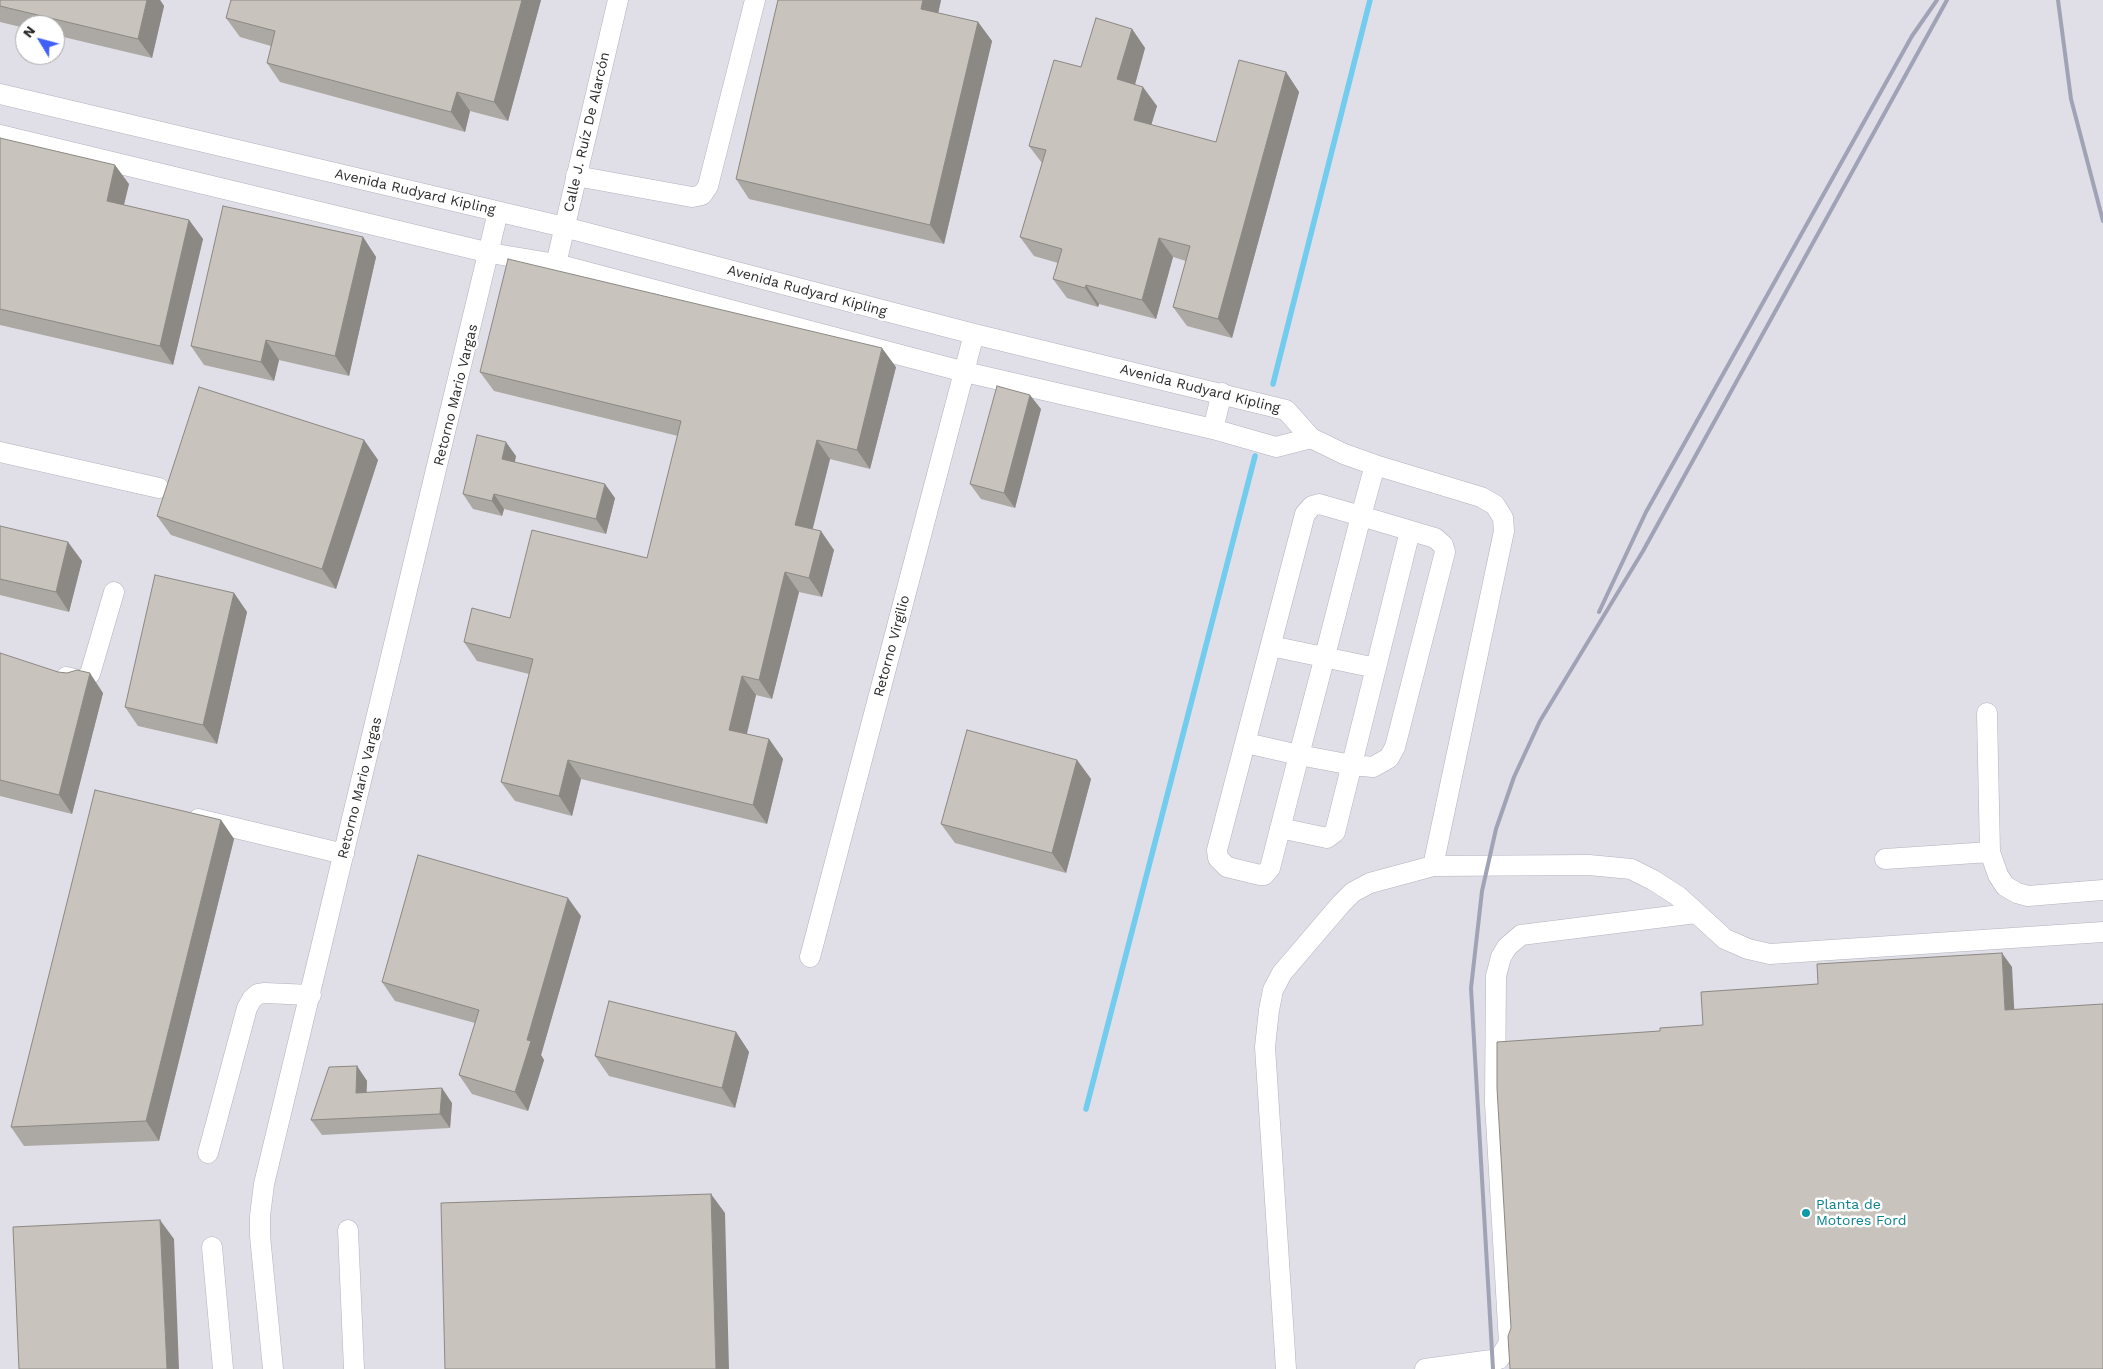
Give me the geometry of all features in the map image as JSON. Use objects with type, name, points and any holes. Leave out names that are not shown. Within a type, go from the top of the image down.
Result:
[{"type":"street","name":"Calle J. Ruíz De Alarcón","points":[[556,264],[618,0]]},
{"type":"street","points":[[576,176],[692,197],[702,195],[708,186],[755,0]]},
{"type":"street","name":"Avenida Rudyard Kipling","points":[[0,94],[564,227],[974,334],[1222,393],[1286,410],[1311,438]]},
{"type":"street","points":[[0,135],[490,253],[556,264],[965,372],[1213,429],[1276,447],[1311,438],[1375,466],[1480,497],[1495,505],[1503,518],[1504,531],[1433,866]]},
{"type":"street","name":"Retorno Mario Vargas","points":[[273,1369],[262,1264],[260,1216],[264,1184],[490,253],[498,212]]},
{"type":"street","name":"Retorno Virgilio","points":[[810,957],[974,334]]},
{"type":"street","points":[[1213,429],[1222,393]]},
{"type":"street","points":[[0,452],[159,488]]},
{"type":"street","points":[[1246,743],[1299,754],[1352,765],[1373,767],[1389,758],[1395,747],[1445,552],[1443,545],[1435,538],[1410,531],[1361,516],[1320,504],[1308,510],[1217,850],[1218,858],[1227,867],[1264,875],[1270,868],[1280,828],[1299,754],[1324,656],[1361,516],[1375,466]]},
{"type":"street","points":[[1280,828],[1327,838],[1333,836],[1410,531]]},
{"type":"street","points":[[47,671],[74,680],[82,681],[87,678],[90,674],[114,592]]},
{"type":"street","points":[[1271,646],[1376,668]]},
{"type":"street","points":[[1987,713],[1990,852],[1998,875],[2005,886],[2017,893],[2028,896],[2103,890]]},
{"type":"street","points":[[176,813],[344,854]]},
{"type":"street","points":[[1885,859],[1990,852]]},
{"type":"street","points":[[1286,1369],[1266,1026],[1273,990],[1282,973],[1353,892],[1370,883],[1433,866],[1589,865],[1631,869],[1678,896],[1726,939],[1748,949],[1770,954],[2103,932]]},
{"type":"street","points":[[1425,1369],[1499,1358],[1509,1343],[1495,1103],[1496,976],[1501,957],[1507,947],[1521,935],[1696,912]]},
{"type":"street","points":[[208,1154],[247,1008],[252,999],[258,994],[265,992],[311,995]]},
{"type":"street","points":[[348,1230],[354,1369]]},
{"type":"street","points":[[212,1247],[223,1369]]},
{"type":"shaded area","points":[[0,0],[2103,0],[2103,1369],[0,1369]]},
{"type":"building","points":[[0,0],[147,0],[138,39],[65,22],[65,15],[38,15],[0,6]]},
{"type":"building","points":[[231,0],[522,0],[494,102],[457,92],[451,112],[267,63],[275,31],[226,18]]},
{"type":"building","points":[[778,0],[923,0],[921,9],[978,22],[930,225],[736,179]]},
{"type":"building","points":[[1096,18],[1132,29],[1117,79],[1143,87],[1134,120],[1216,142],[1239,60],[1286,72],[1218,319],[1173,307],[1190,246],[1159,238],[1142,300],[1086,285],[1085,288],[1053,279],[1062,249],[1020,237],[1046,150],[1029,146],[1054,60],[1081,67]]},
{"type":"building","points":[[0,138],[115,165],[107,201],[189,220],[160,346],[0,309]]},
{"type":"building","points":[[223,206],[363,237],[335,356],[266,340],[261,362],[191,346]]},
{"type":"building","points":[[508,259],[882,348],[857,450],[817,440],[795,525],[821,531],[809,578],[785,572],[759,680],[742,676],[729,730],[769,739],[753,805],[568,760],[559,796],[501,782],[533,659],[464,642],[472,608],[510,618],[532,530],[647,558],[681,421],[480,372]]},
{"type":"building","points":[[997,386],[1030,395],[1004,493],[970,484]]},
{"type":"building","points":[[199,387],[364,440],[322,569],[157,516]]},
{"type":"building","points":[[477,435],[506,442],[502,459],[605,484],[596,519],[494,494],[492,501],[463,494]]},
{"type":"building","points":[[0,526],[68,542],[56,592],[0,579]]},
{"type":"building","points":[[155,575],[234,593],[203,725],[125,707]]},
{"type":"building","points":[[0,653],[58,672],[67,673],[77,670],[90,673],[59,795],[0,780]]},
{"type":"building","points":[[967,730],[1077,760],[1052,853],[941,824]]},
{"type":"building","points":[[95,790],[221,820],[146,1121],[11,1127]]},
{"type":"building","points":[[418,855],[568,898],[527,1040],[531,1041],[515,1092],[459,1075],[479,1010],[382,982]]},
{"type":"building","name":"Planta de Motores Ford","points":[[2002,953],[2005,1010],[2103,1004],[2103,1369],[1510,1369],[1508,1336],[1511,1328],[1497,1088],[1497,1042],[1660,1031],[1660,1028],[1703,1025],[1701,992],[1818,984],[1817,964]]},
{"type":"building","points":[[609,1001],[736,1032],[722,1088],[595,1056]]},
{"type":"building","points":[[357,1066],[356,1093],[442,1088],[440,1114],[311,1120],[329,1067]]},
{"type":"building","points":[[711,1194],[716,1369],[445,1369],[441,1203]]},
{"type":"building","points":[[160,1220],[167,1369],[19,1369],[13,1227]]},
{"type":"waterway","points":[[1273,384],[1370,0]]},
{"type":"waterway","points":[[1086,1109],[1255,456]]},
{"type":"railway","points":[[1599,612],[1646,512],[1912,36],[1937,0]]},
{"type":"railway","points":[[1493,1369],[1471,988],[1482,891],[1496,829],[1514,777],[1540,721],[1643,551],[1947,0]]},
{"type":"railway","points":[[2058,0],[2071,99],[2103,221]]},
{"type":"place","name":"Planta de Motores Ford","points":[[1806,1213]]}]
